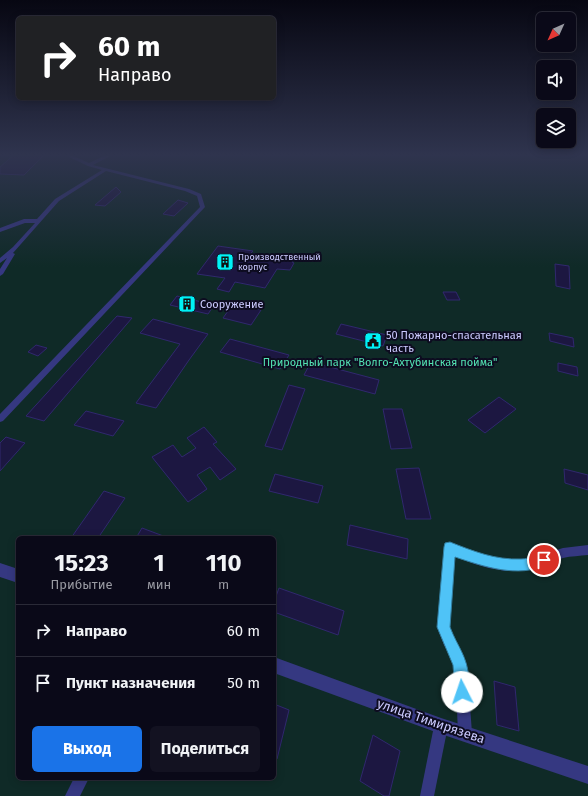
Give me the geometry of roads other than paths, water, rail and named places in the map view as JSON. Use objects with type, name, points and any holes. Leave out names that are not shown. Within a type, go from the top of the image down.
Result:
[{"type":"street","points":[[0,261],[15,248],[58,200],[70,192]]},
{"type":"street","points":[[0,419],[203,207],[200,195],[193,192]]},
{"type":"street","points":[[0,230],[24,221],[39,222]]},
{"type":"street","points":[[0,274],[15,248]]},
{"type":"street","points":[[465,733],[460,665],[443,627],[450,547],[456,551],[490,563],[522,565],[544,560],[565,552],[588,550]]},
{"type":"street","points":[[0,570],[16,575]]},
{"type":"street","name":"улица Тимирязева","points":[[276,666],[441,726],[588,775]]},
{"type":"street","points":[[427,796],[441,726]]},
{"type":"street","points":[[72,796],[81,780]]},
{"type":"place","name":"Производственный корпус","points":[[225,262]]},
{"type":"place","name":"Сооружение","points":[[187,304]]},
{"type":"place","name":"50 Пожарно-спасательная часть","points":[[373,341]]},
{"type":"park label","name":"Природный парк \"Волго-Ахтубинская пойма\"","points":[[380,362]]}]
